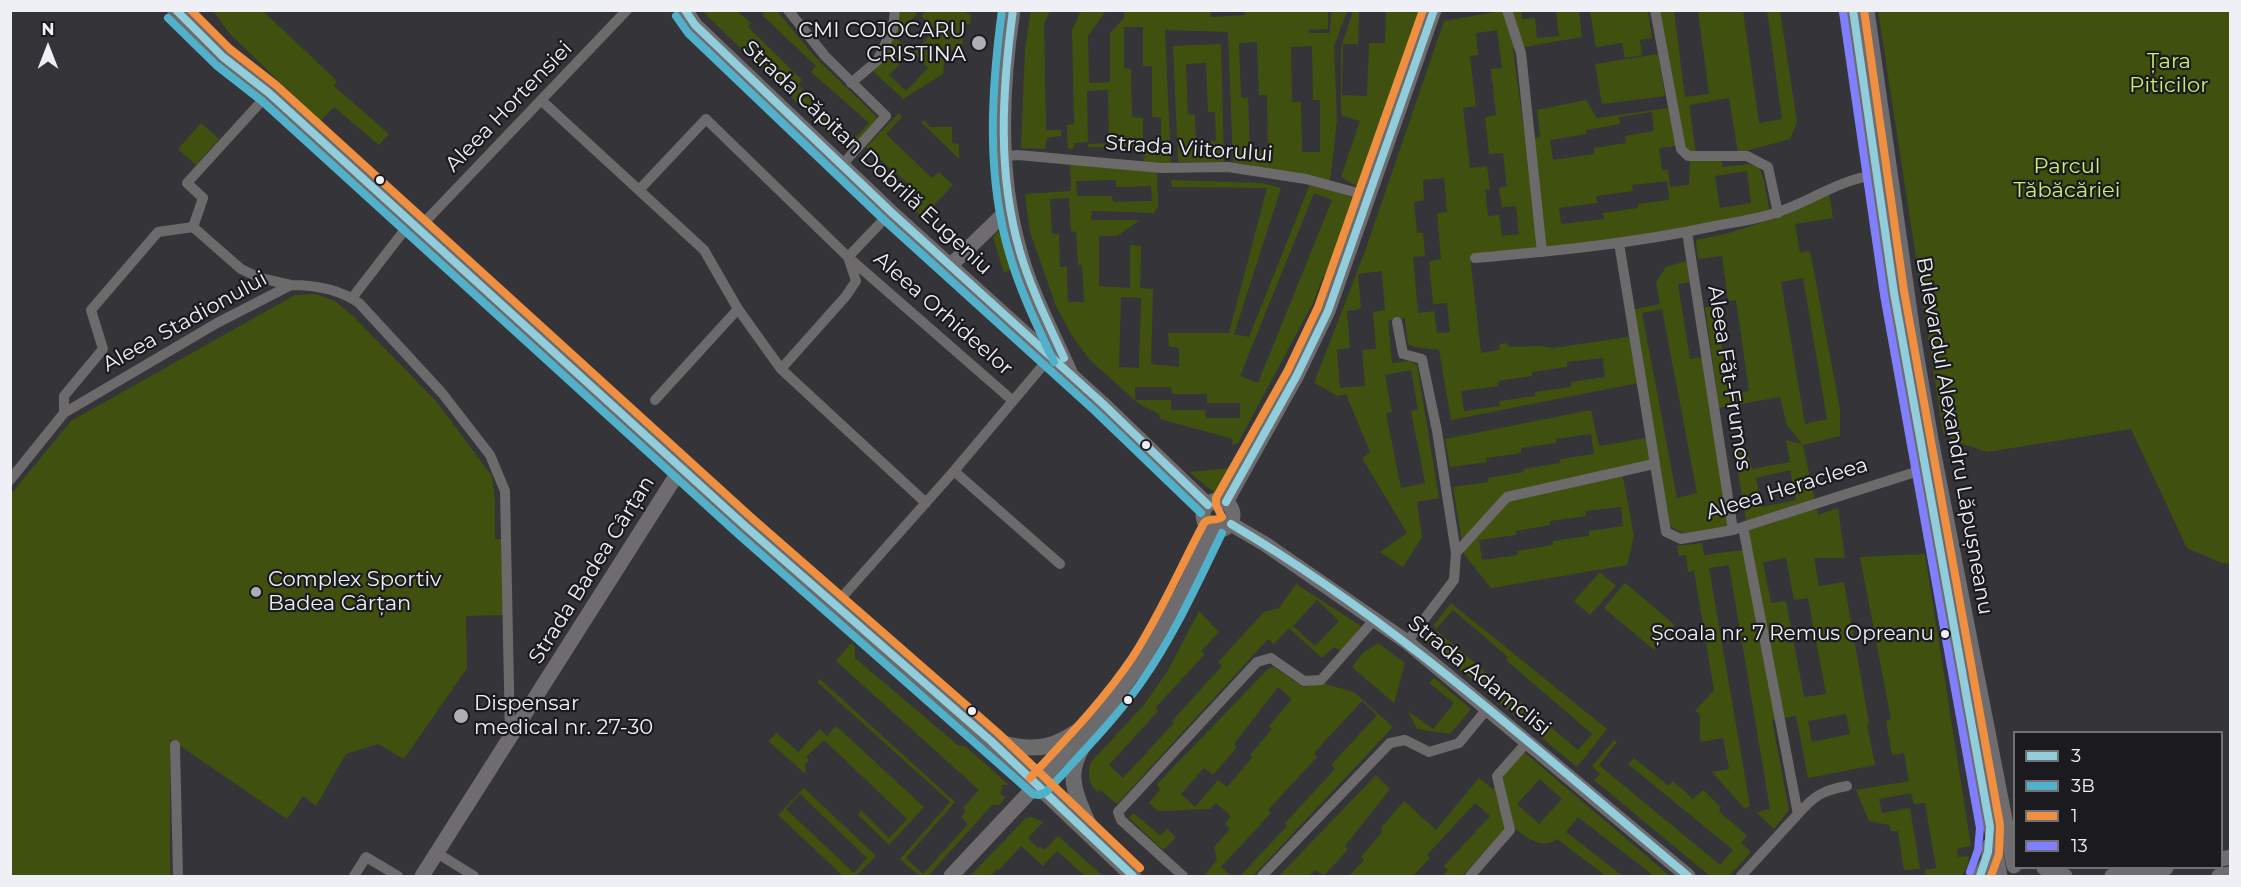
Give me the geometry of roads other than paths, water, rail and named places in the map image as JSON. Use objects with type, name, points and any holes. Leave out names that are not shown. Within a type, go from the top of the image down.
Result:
[{"type":"main road","points":[[175,10],[223,57],[269,93],[681,468],[992,741],[1133,876]]},
{"type":"main road","points":[[189,10],[223,57]]},
{"type":"main road","points":[[992,741],[1025,748],[1050,746],[1066,739],[1102,715]]},
{"type":"main road","points":[[1098,844],[1077,800],[1072,784],[1072,772],[1083,745],[1102,715]]},
{"type":"street","name":"Aleea Hortensiei","points":[[352,298],[414,226],[542,101],[627,10]]},
{"type":"street","name":"Strada Căpitan Dobrilă Eugeniu","points":[[685,10],[695,25],[891,212],[951,265],[1208,505]]},
{"type":"street","points":[[788,10],[825,56],[886,116],[842,165]]},
{"type":"street","points":[[851,82],[877,61],[893,28],[895,10]]},
{"type":"street","points":[[1013,10],[1004,115],[1010,208],[1028,278],[1072,377]]},
{"type":"street","points":[[1226,502],[1297,375],[1328,311],[1434,10]]},
{"type":"street","points":[[1507,10],[1521,53],[1542,252]]},
{"type":"street","points":[[1655,10],[1681,149],[1688,156],[1747,156],[1768,166],[1778,213]]},
{"type":"street","name":"Bulevardul Alexandru Lăpușneanu","points":[[1853,10],[1876,175],[1925,469],[2000,876]]},
{"type":"street","name":"Bulevardul Alexandru Lăpușneanu","points":[[1867,10],[1930,439],[1967,633],[2013,846]]},
{"type":"street","points":[[193,227],[203,198],[187,183],[269,93]]},
{"type":"street","points":[[542,101],[704,250],[738,309],[781,369],[926,503]]},
{"type":"street","name":"Aleea Orhideelor","points":[[639,190],[706,119],[848,257],[1013,401]]},
{"type":"street","name":"Strada Viitorului","points":[[1005,156],[1018,155],[1161,168],[1228,166],[1306,179],[1369,196]]},
{"type":"street","points":[[1475,258],[1619,243],[1687,232],[1778,213],[1827,189],[1876,175]]},
{"type":"street","points":[[951,265],[1010,208]]},
{"type":"street","name":"Aleea Orhideelor","points":[[848,257],[891,212]]},
{"type":"street","points":[[64,413],[64,396],[104,349],[92,310],[158,232],[193,227],[242,269],[260,278],[291,285]]},
{"type":"street","name":"Aleea Făt-Frumos","points":[[1687,232],[1738,528],[1798,814]]},
{"type":"street","name":"Aleea Heracleea","points":[[1619,243],[1666,532],[1681,538],[1738,528],[1925,469]]},
{"type":"street","name":"Aleea Orhideelor","points":[[781,369],[846,296],[856,281],[848,257]]},
{"type":"street","name":"Aleea Stadionului","points":[[10,480],[64,413],[218,323],[291,285],[332,290],[352,298],[442,393],[490,455],[505,491],[510,737]]},
{"type":"street","points":[[654,400],[738,309]]},
{"type":"street","points":[[1397,322],[1403,354],[1422,359],[1437,431],[1456,553],[1454,580],[1407,642]]},
{"type":"street","name":"Aleea Orhideelor","points":[[835,605],[954,471],[1050,357]]},
{"type":"street","points":[[1456,553],[1507,497],[1654,464]]},
{"type":"street","name":"Strada Badea Cârțan","points":[[422,876],[681,468]]},
{"type":"street","points":[[954,471],[1060,564]]},
{"type":"street","points":[[1216,500],[1226,502],[1233,510],[1231,524],[1222,530],[1212,529],[1203,518],[1208,505],[1216,500]]},
{"type":"street","name":"Strada Adamclisi","points":[[1231,524],[1265,544],[1407,642],[1688,876]]},
{"type":"street","points":[[951,876],[1102,715],[1141,663],[1185,587],[1212,529]]},
{"type":"street","points":[[1183,876],[1121,820],[1118,812],[1257,662],[1271,658],[1304,681],[1321,680],[1374,620]]},
{"type":"street","points":[[1262,876],[1390,742],[1405,740],[1429,752],[1459,743],[1487,709]]},
{"type":"street","points":[[1470,876],[1510,830],[1497,776],[1527,742]]},
{"type":"street","points":[[175,745],[178,876]]},
{"type":"street","points":[[1741,876],[1813,797],[1831,789],[1847,786]]},
{"type":"street","points":[[1980,876],[1988,861],[1990,827]]},
{"type":"street","points":[[437,853],[474,876]]},
{"type":"street","points":[[354,876],[366,857],[398,876]]},
{"type":"street","points":[[2049,869],[2065,876]]},
{"type":"street","points":[[2112,876],[2154,869]]},
{"type":"street","points":[[2219,876],[2230,874]]},
{"type":"place","name":"CMI COJOCARU CRISTINA","points":[[979,43]]},
{"type":"place","name":"Complex Sportiv Badea Cârțan","points":[[256,592]]},
{"type":"place","name":"Școala nr. 7 Remus Opreanu","points":[[1945,634]]},
{"type":"place","name":"Dispensar medical nr. 27-30","points":[[461,716]]},
{"type":"park label","name":"Țara Piticilor","points":[[2169,74]]},
{"type":"park label","name":"Parcul Tăbăcăriei","points":[[2067,179]]}]
